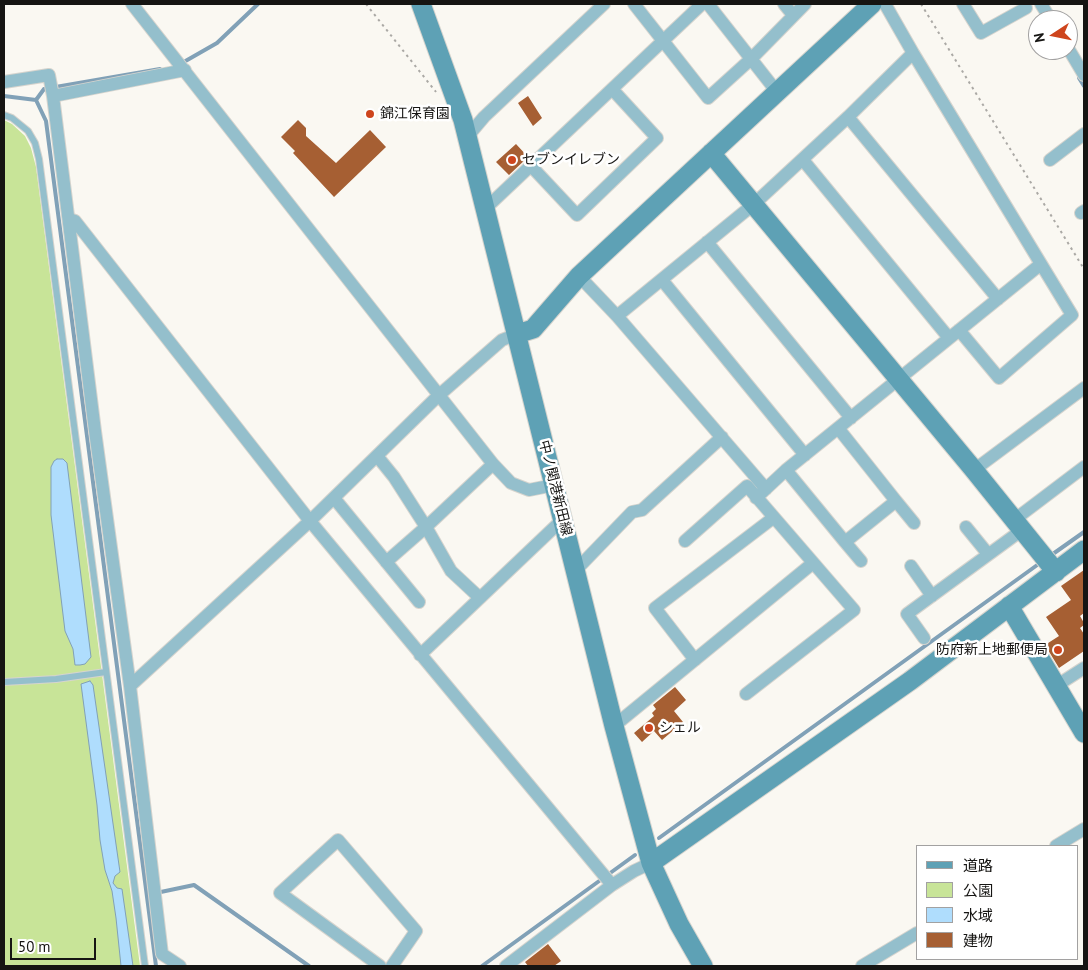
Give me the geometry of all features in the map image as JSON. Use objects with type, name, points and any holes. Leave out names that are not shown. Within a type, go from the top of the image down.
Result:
[{"type":"street","points":[[132,4],[186,70],[438,396],[493,464],[511,483],[529,490],[554,485]]},
{"type":"street","name":"中ノ関港新田線","points":[[421,4],[468,136],[614,726],[651,863],[678,924],[704,966]]},
{"type":"street","points":[[468,136],[484,117],[604,4]]},
{"type":"street","points":[[634,4],[662,42],[708,98],[751,59],[805,4]]},
{"type":"street","points":[[486,208],[702,4]]},
{"type":"street","points":[[708,4],[777,92]]},
{"type":"street","points":[[784,4],[793,15]]},
{"type":"street","points":[[130,686],[310,521],[438,396],[502,340],[533,329],[579,276],[872,4]]},
{"type":"street","points":[[803,160],[954,334],[999,378],[1072,315],[912,53],[885,4]]},
{"type":"street","points":[[963,4],[981,33],[1026,8]]},
{"type":"street","points":[[617,316],[754,204],[848,117],[912,53]]},
{"type":"street","points":[[1075,60],[1084,75]]},
{"type":"street","points":[[53,96],[186,70]]},
{"type":"street","points":[[4,82],[49,75],[130,686],[162,954],[180,966]]},
{"type":"street","points":[[531,166],[577,215],[657,138],[612,89]]},
{"type":"street","points":[[848,117],[998,299]]},
{"type":"street","points":[[1050,160],[1084,134]]},
{"type":"street","points":[[711,152],[1056,572]]},
{"type":"street","points":[[68,219],[75,221],[310,521],[612,885]]},
{"type":"street","points":[[707,242],[850,418]]},
{"type":"street","points":[[756,498],[804,455],[1041,264]]},
{"type":"street","points":[[579,276],[617,316],[766,489]]},
{"type":"street","points":[[662,280],[804,455]]},
{"type":"street","points":[[974,470],[1084,388]]},
{"type":"street","points":[[838,428],[914,523]]},
{"type":"street","points":[[576,570],[632,512],[642,510],[722,437]]},
{"type":"street","points":[[377,456],[426,527],[451,571],[480,598]]},
{"type":"street","points":[[386,562],[493,464]]},
{"type":"street","points":[[924,638],[907,614],[988,554],[1084,467]]},
{"type":"street","points":[[786,470],[861,561]]},
{"type":"street","points":[[685,541],[747,486],[854,610],[746,694]]},
{"type":"street","points":[[334,498],[419,602]]},
{"type":"street","points":[[845,542],[896,501]]},
{"type":"street","points":[[694,660],[655,608],[773,518]]},
{"type":"street","points":[[420,654],[563,519]]},
{"type":"street","points":[[966,527],[988,554]]},
{"type":"street","points":[[506,966],[612,885],[651,863],[910,681],[1084,550]]},
{"type":"street","points":[[614,726],[813,563]]},
{"type":"street","points":[[911,566],[932,596]]},
{"type":"street","points":[[1009,606],[1084,733]]},
{"type":"street","points":[[1056,686],[1084,668]]},
{"type":"street","points":[[1058,845],[1084,829]]},
{"type":"street","points":[[380,966],[276,897],[338,840],[416,931],[392,966]]},
{"type":"street","points":[[862,966],[916,933]]},
{"type":"lane","points":[[4,115],[12,118],[28,131],[35,143],[39,160],[145,966]]},
{"type":"lane","points":[[4,682],[56,679],[106,672]]},
{"type":"path","points":[[366,4],[439,96]]},
{"type":"path","points":[[921,4],[1084,269]]},
{"type":"green space","points":[[4,120],[12,124],[25,136],[31,148],[36,167],[140,966],[4,966]]},
{"type":"water","points":[[57,459],[63,459],[67,463],[91,657],[85,664],[80,665],[75,665],[73,649],[65,631],[51,515],[51,467]]},
{"type":"water","points":[[90,681],[93,685],[120,872],[115,876],[113,883],[117,888],[122,889],[133,966],[121,966],[112,891],[105,870],[100,840],[81,684]]},
{"type":"building","points":[[528,96],[542,118],[533,126],[518,103]]},
{"type":"building","points":[[298,120],[306,128],[306,136],[336,163],[370,130],[386,147],[334,197],[293,153],[295,151],[281,137]]},
{"type":"building","points":[[516,144],[528,157],[509,175],[496,162]]},
{"type":"building","points":[[1084,570],[1084,613],[1080,616],[1084,625],[1080,628],[1084,634],[1084,651],[1059,668],[1045,645],[1059,636],[1046,617],[1071,600],[1061,586]]},
{"type":"building","points":[[675,687],[686,700],[674,711],[683,722],[662,740],[654,731],[642,742],[634,733],[654,716],[652,713],[656,709],[653,705]]},
{"type":"building","points":[[548,944],[561,961],[554,966],[528,966],[525,962]]},
{"type":"waterway","points":[[182,63],[217,43],[258,4]]},
{"type":"waterway","points":[[36,100],[44,89],[160,69]]},
{"type":"waterway","points":[[1079,78],[1084,86]]},
{"type":"waterway","points":[[4,96],[36,100]]},
{"type":"waterway","points":[[36,100],[46,121],[156,966]]},
{"type":"waterway","points":[[1050,556],[1084,532]]},
{"type":"waterway","points":[[659,838],[1040,563]]},
{"type":"waterway","points":[[482,966],[635,855]]},
{"type":"waterway","points":[[156,893],[194,885],[309,966]]},
{"type":"place","name":"錦江保育園","points":[[370,114]]},
{"type":"place","name":"セブンイレブン","points":[[512,160]]},
{"type":"place","name":"防府新上地郵便局","points":[[1058,650]]},
{"type":"place","name":"シェル","points":[[649,728]]}]
